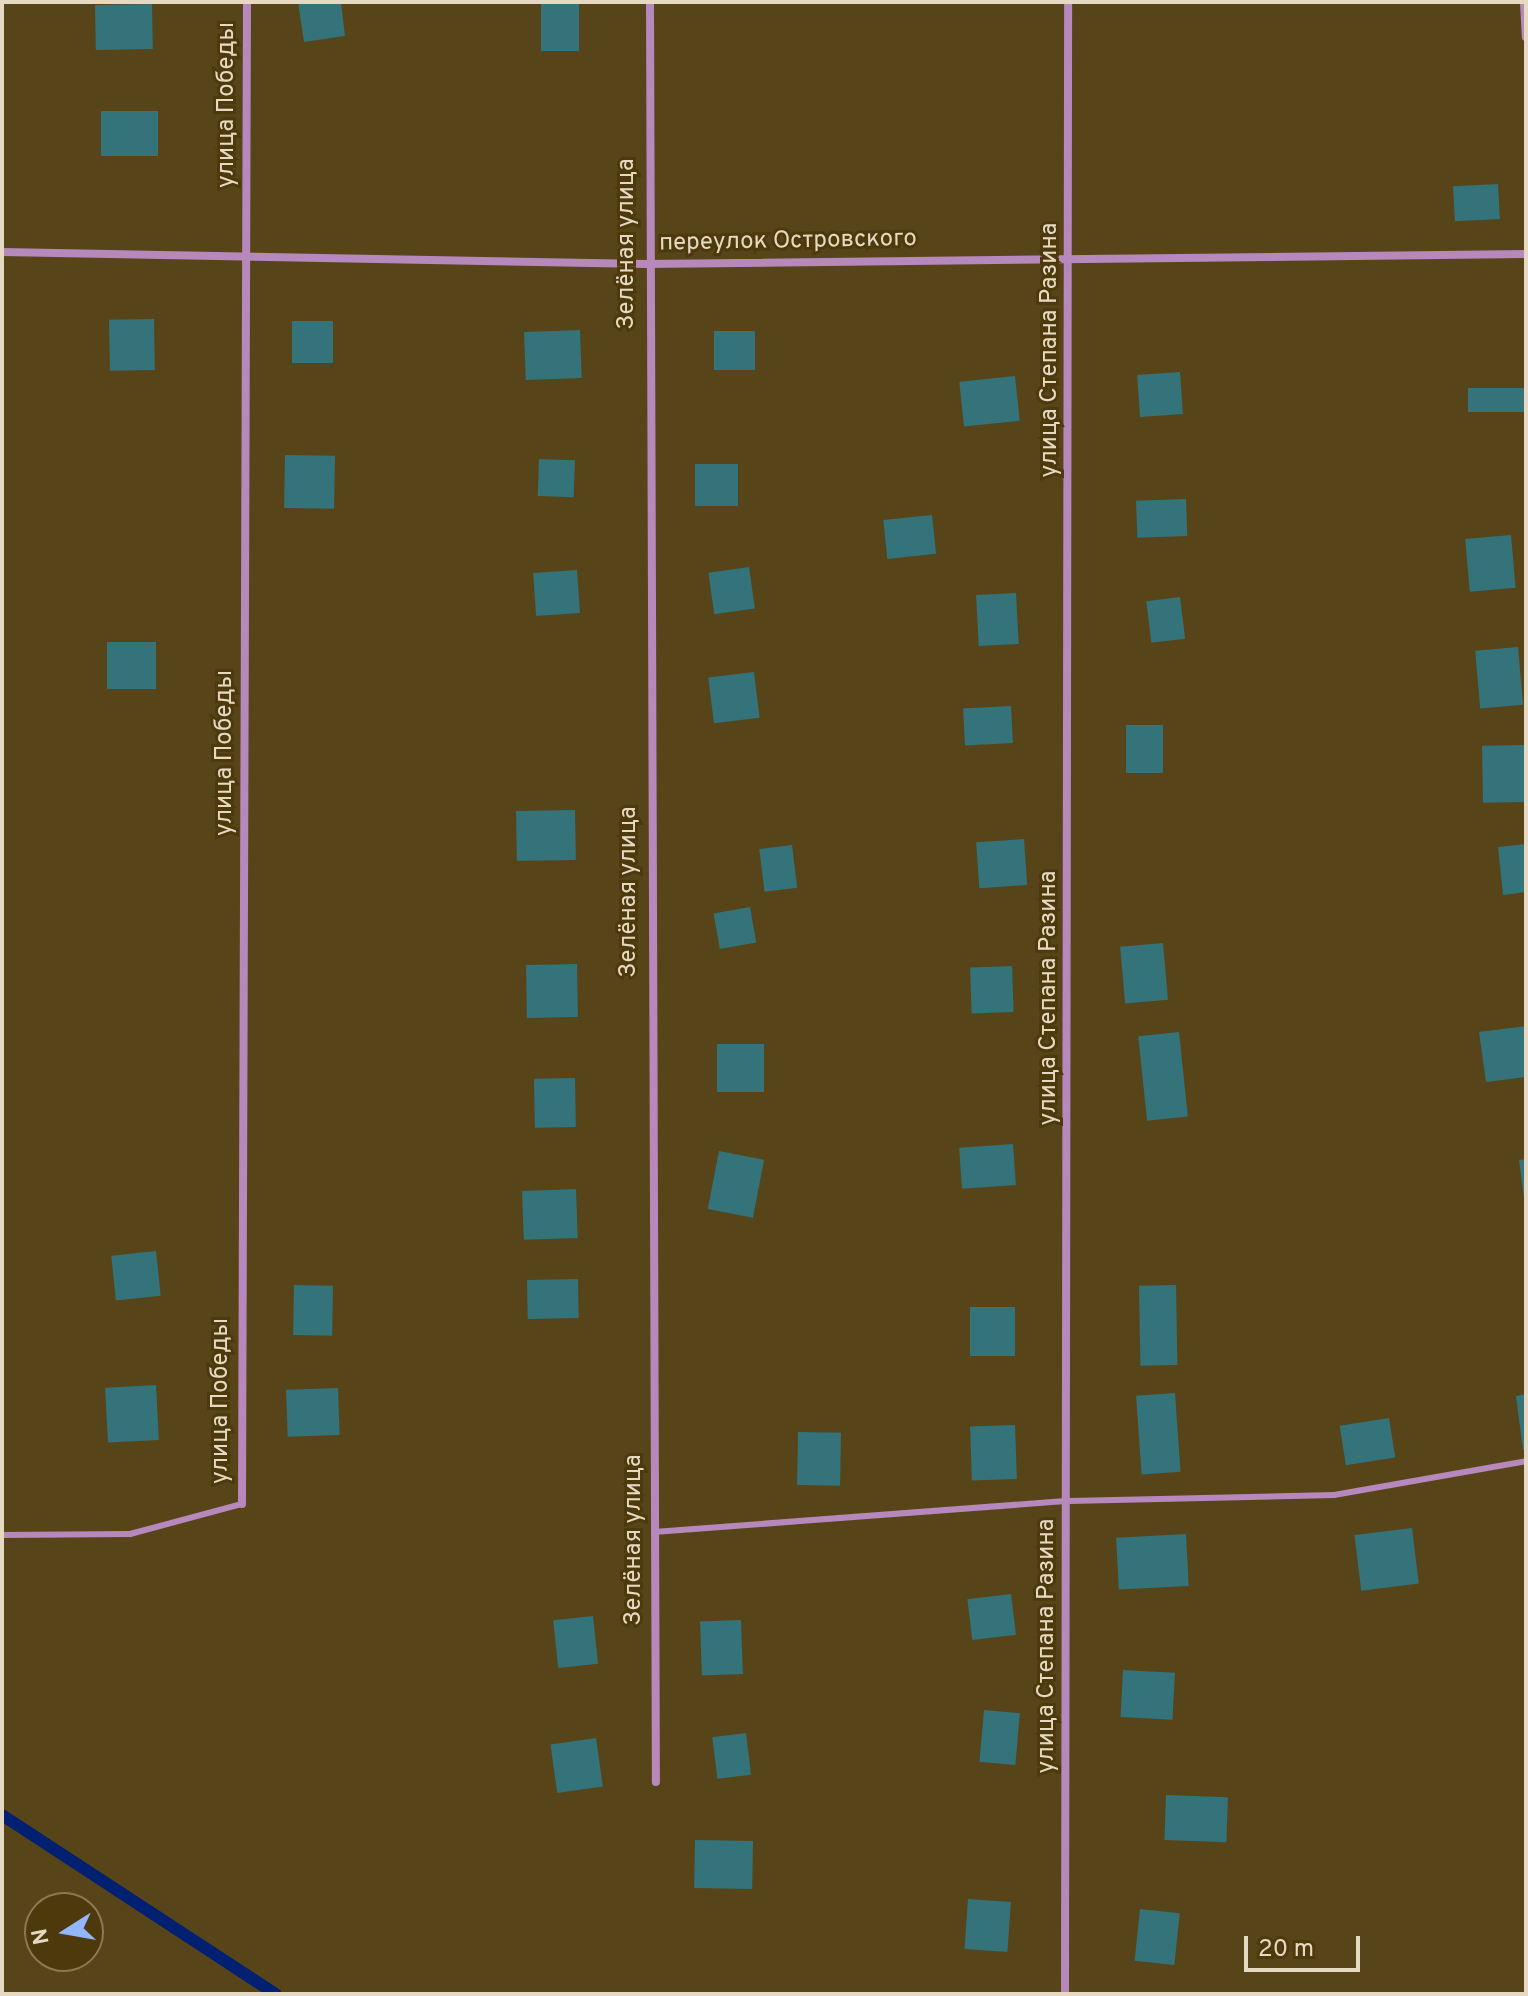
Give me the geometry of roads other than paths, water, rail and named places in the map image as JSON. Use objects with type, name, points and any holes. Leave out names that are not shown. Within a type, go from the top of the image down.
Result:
[{"type":"street","name":"улица Победы","points":[[242,1504],[249,253],[247,2]]},
{"type":"street","name":"Зелёная улица","points":[[650,2],[646,264],[656,1782]]},
{"type":"street","name":"улица Степана Разина","points":[[1065,1994],[1072,259],[1068,2]]},
{"type":"street","points":[[1524,2],[1526,37]]},
{"type":"street","name":"переулок Островского","points":[[2,252],[249,253],[646,264],[1526,254]]},
{"type":"lane","points":[[654,1532],[1069,1501],[1334,1495],[1526,1461]]},
{"type":"lane","points":[[2,1535],[130,1534],[242,1504]]},
{"type":"waterway","points":[[2,1815],[276,1994]]}]
